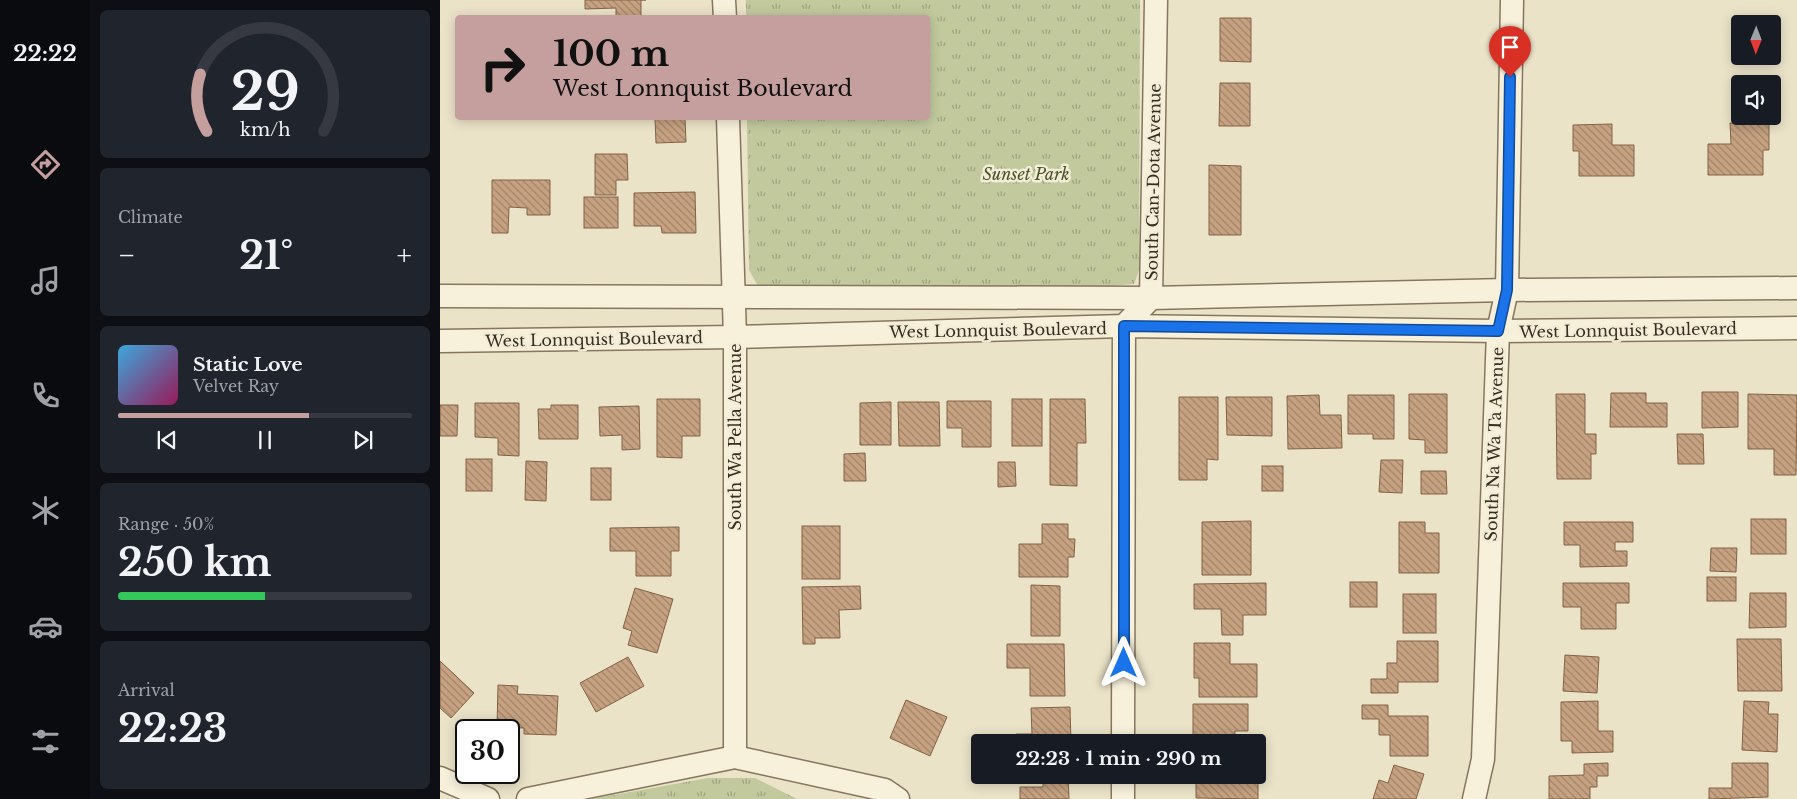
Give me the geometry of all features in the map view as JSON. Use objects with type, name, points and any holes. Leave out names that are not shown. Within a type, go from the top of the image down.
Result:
[{"type":"street","points":[[724,0],[725,15]]},
{"type":"street","name":"South Can-Dota Avenue","points":[[1124,326],[1151,298],[1156,0]]},
{"type":"street","name":"South Na Wa Ta Avenue","points":[[1474,799],[1483,759],[1498,331],[1507,290],[1512,0]]},
{"type":"street","name":"South Wa Pella Avenue","points":[[728,120],[735,336],[734,757]]},
{"type":"street","name":"West Lonnquist Boulevard","points":[[440,296],[1151,298],[1507,290],[1797,288]]},
{"type":"street","points":[[1123,734],[1124,326]]},
{"type":"street","name":"West Lonnquist Boulevard","points":[[440,341],[1124,326],[1498,331],[1797,328]]},
{"type":"street","points":[[528,799],[734,757],[885,790],[898,799]]},
{"type":"street","points":[[440,778],[488,799]]},
{"type":"street","points":[[1123,784],[1123,799]]},
{"type":"green space","name":"Sunset Park","points":[[746,0],[1140,0],[1139,270],[1134,284],[1109,286],[771,288],[758,286],[749,270],[747,120],[930,120],[930,15],[746,15]]},
{"type":"green space","points":[[708,778],[755,778],[797,799],[591,799]]},
{"type":"building","points":[[585,0],[641,0],[641,15],[616,15],[616,8],[585,9]]},
{"type":"building","points":[[1220,18],[1251,18],[1251,62],[1220,61]]},
{"type":"building","points":[[1220,83],[1250,83],[1250,126],[1219,126]]},
{"type":"building","points":[[655,120],[685,120],[686,142],[656,143]]},
{"type":"building","points":[[1730,123],[1731,125],[1769,125],[1769,150],[1763,150],[1763,175],[1708,175],[1708,144],[1731,144]]},
{"type":"building","points":[[1612,124],[1612,145],[1634,145],[1634,176],[1579,176],[1579,151],[1573,151],[1573,125]]},
{"type":"building","points":[[595,154],[627,154],[628,180],[616,180],[616,195],[595,195]]},
{"type":"building","points":[[1209,165],[1241,166],[1241,235],[1209,235]]},
{"type":"building","points":[[492,180],[550,180],[550,215],[527,215],[527,208],[509,207],[508,233],[492,233]]},
{"type":"building","points":[[695,192],[696,233],[662,233],[661,226],[634,226],[634,193]]},
{"type":"building","points":[[584,197],[618,197],[618,228],[584,228]]},
{"type":"building","points":[[1702,392],[1738,392],[1738,427],[1702,428]]},
{"type":"building","points":[[1611,393],[1646,393],[1646,403],[1667,403],[1667,427],[1610,427]]},
{"type":"building","points":[[1409,394],[1447,394],[1447,453],[1425,453],[1425,440],[1409,439]]},
{"type":"building","points":[[1556,394],[1585,394],[1585,434],[1596,434],[1596,454],[1591,454],[1591,479],[1557,479]]},
{"type":"building","points":[[1748,394],[1797,395],[1796,475],[1774,475],[1774,449],[1748,449]]},
{"type":"building","points":[[1319,395],[1320,415],[1341,415],[1342,448],[1288,449],[1287,396]]},
{"type":"building","points":[[1348,395],[1394,395],[1394,439],[1373,439],[1373,434],[1348,434]]},
{"type":"building","points":[[1179,397],[1218,397],[1218,460],[1207,459],[1207,480],[1179,480]]},
{"type":"building","points":[[1226,397],[1272,397],[1272,436],[1227,435]]},
{"type":"building","points":[[657,399],[700,399],[700,436],[682,436],[682,458],[657,457]]},
{"type":"building","points":[[1012,399],[1042,399],[1042,446],[1012,446]]},
{"type":"building","points":[[1050,399],[1085,399],[1086,443],[1077,443],[1077,486],[1050,485]]},
{"type":"building","points":[[947,401],[991,401],[991,447],[962,447],[962,428],[947,428]]},
{"type":"building","points":[[891,402],[891,445],[860,445],[860,403]]},
{"type":"building","points":[[898,402],[939,402],[940,446],[899,446]]},
{"type":"building","points":[[475,403],[519,403],[519,456],[498,455],[498,438],[475,437]]},
{"type":"building","points":[[440,405],[458,405],[457,436],[440,436]]},
{"type":"building","points":[[551,405],[578,405],[578,439],[539,439],[538,409],[551,409]]},
{"type":"building","points":[[639,406],[640,449],[622,450],[622,435],[600,436],[599,407]]},
{"type":"building","points":[[1677,434],[1703,434],[1704,464],[1678,464]]},
{"type":"building","points":[[865,453],[866,481],[844,481],[844,454]]},
{"type":"building","points":[[466,459],[492,459],[492,491],[466,491]]},
{"type":"building","points":[[1381,460],[1403,460],[1402,493],[1379,492]]},
{"type":"building","points":[[526,461],[547,462],[546,501],[525,500]]},
{"type":"building","points":[[998,462],[1015,462],[1016,486],[998,487]]},
{"type":"building","points":[[1262,466],[1283,466],[1283,491],[1262,491]]},
{"type":"building","points":[[591,468],[611,468],[611,500],[591,500]]},
{"type":"building","points":[[1421,471],[1446,471],[1447,494],[1421,494]]},
{"type":"building","points":[[1751,519],[1786,519],[1786,554],[1751,554]]},
{"type":"building","points":[[1251,521],[1251,575],[1202,575],[1202,522]]},
{"type":"building","points":[[1399,522],[1425,522],[1425,533],[1439,533],[1439,573],[1399,573]]},
{"type":"building","points":[[1564,522],[1633,522],[1633,542],[1615,542],[1615,551],[1627,551],[1627,566],[1580,567],[1580,545],[1564,545]]},
{"type":"building","points":[[1042,524],[1068,524],[1068,539],[1075,539],[1074,557],[1068,557],[1068,577],[1019,577],[1019,544],[1042,544]]},
{"type":"building","points":[[802,526],[840,526],[840,579],[802,579]]},
{"type":"building","points":[[679,527],[679,551],[671,551],[671,576],[636,576],[636,551],[610,551],[610,528]]},
{"type":"building","points":[[1711,548],[1737,548],[1736,572],[1710,571]]},
{"type":"building","points":[[1707,577],[1736,577],[1736,601],[1707,601]]},
{"type":"building","points":[[1350,582],[1377,582],[1377,607],[1350,607]]},
{"type":"building","points":[[1266,583],[1266,615],[1243,615],[1243,635],[1222,635],[1221,609],[1194,609],[1194,584]]},
{"type":"building","points":[[1563,583],[1629,583],[1629,603],[1616,603],[1616,629],[1581,629],[1581,607],[1563,607]]},
{"type":"building","points":[[1031,585],[1060,586],[1060,636],[1031,636]]},
{"type":"building","points":[[860,586],[861,609],[839,610],[840,638],[815,638],[815,644],[803,644],[802,587]]},
{"type":"building","points":[[635,588],[673,599],[657,653],[628,645],[632,631],[623,628]]},
{"type":"building","points":[[1750,593],[1786,593],[1786,627],[1749,628]]},
{"type":"building","points":[[1403,594],[1436,594],[1436,633],[1403,633]]},
{"type":"building","points":[[1737,639],[1781,639],[1782,691],[1738,691]]},
{"type":"building","points":[[1397,641],[1438,641],[1438,682],[1398,682],[1398,693],[1371,693],[1371,679],[1387,679],[1387,663],[1397,663]]},
{"type":"building","points":[[1194,643],[1230,643],[1230,664],[1257,664],[1257,697],[1199,697],[1199,678],[1194,678]]},
{"type":"building","points":[[1007,644],[1064,644],[1065,696],[1030,696],[1030,668],[1007,668]]},
{"type":"building","points":[[1565,655],[1599,657],[1597,693],[1563,691]]},
{"type":"building","points":[[628,657],[644,686],[596,712],[580,683]]},
{"type":"building","points":[[440,661],[474,693],[451,718],[440,708]]},
{"type":"building","points":[[498,685],[518,686],[517,694],[558,696],[556,735],[524,734],[524,728],[520,728],[520,719],[497,719]]},
{"type":"building","points":[[906,700],[947,717],[930,756],[890,738]]},
{"type":"building","points":[[1598,701],[1598,731],[1613,731],[1613,752],[1572,753],[1572,741],[1561,741],[1561,702]]},
{"type":"building","points":[[1744,701],[1769,702],[1768,714],[1778,714],[1777,752],[1742,750]]},
{"type":"building","points":[[1193,704],[1248,704],[1248,731],[1235,731],[1235,734],[1193,734]]},
{"type":"building","points":[[1362,705],[1388,705],[1388,716],[1428,716],[1428,756],[1390,756],[1390,735],[1379,735],[1379,719],[1362,719]]},
{"type":"building","points":[[1070,707],[1071,734],[1032,734],[1031,708]]},
{"type":"building","points":[[1608,763],[1608,776],[1597,776],[1597,787],[1590,787],[1590,799],[1549,799],[1549,776],[1584,775],[1584,764]]},
{"type":"building","points":[[1732,763],[1768,763],[1768,797],[1709,799],[1709,788],[1732,788]]},
{"type":"building","points":[[1394,765],[1424,774],[1416,799],[1373,799],[1379,780],[1388,783]]},
{"type":"building","points":[[1043,784],[1068,784],[1069,799],[1020,799],[1020,787],[1043,787]]},
{"type":"building","points":[[1196,784],[1258,784],[1258,799],[1196,798]]},
{"type":"route","points":[[1124,663],[1124,326],[1498,331],[1507,290],[1510,77]]}]
